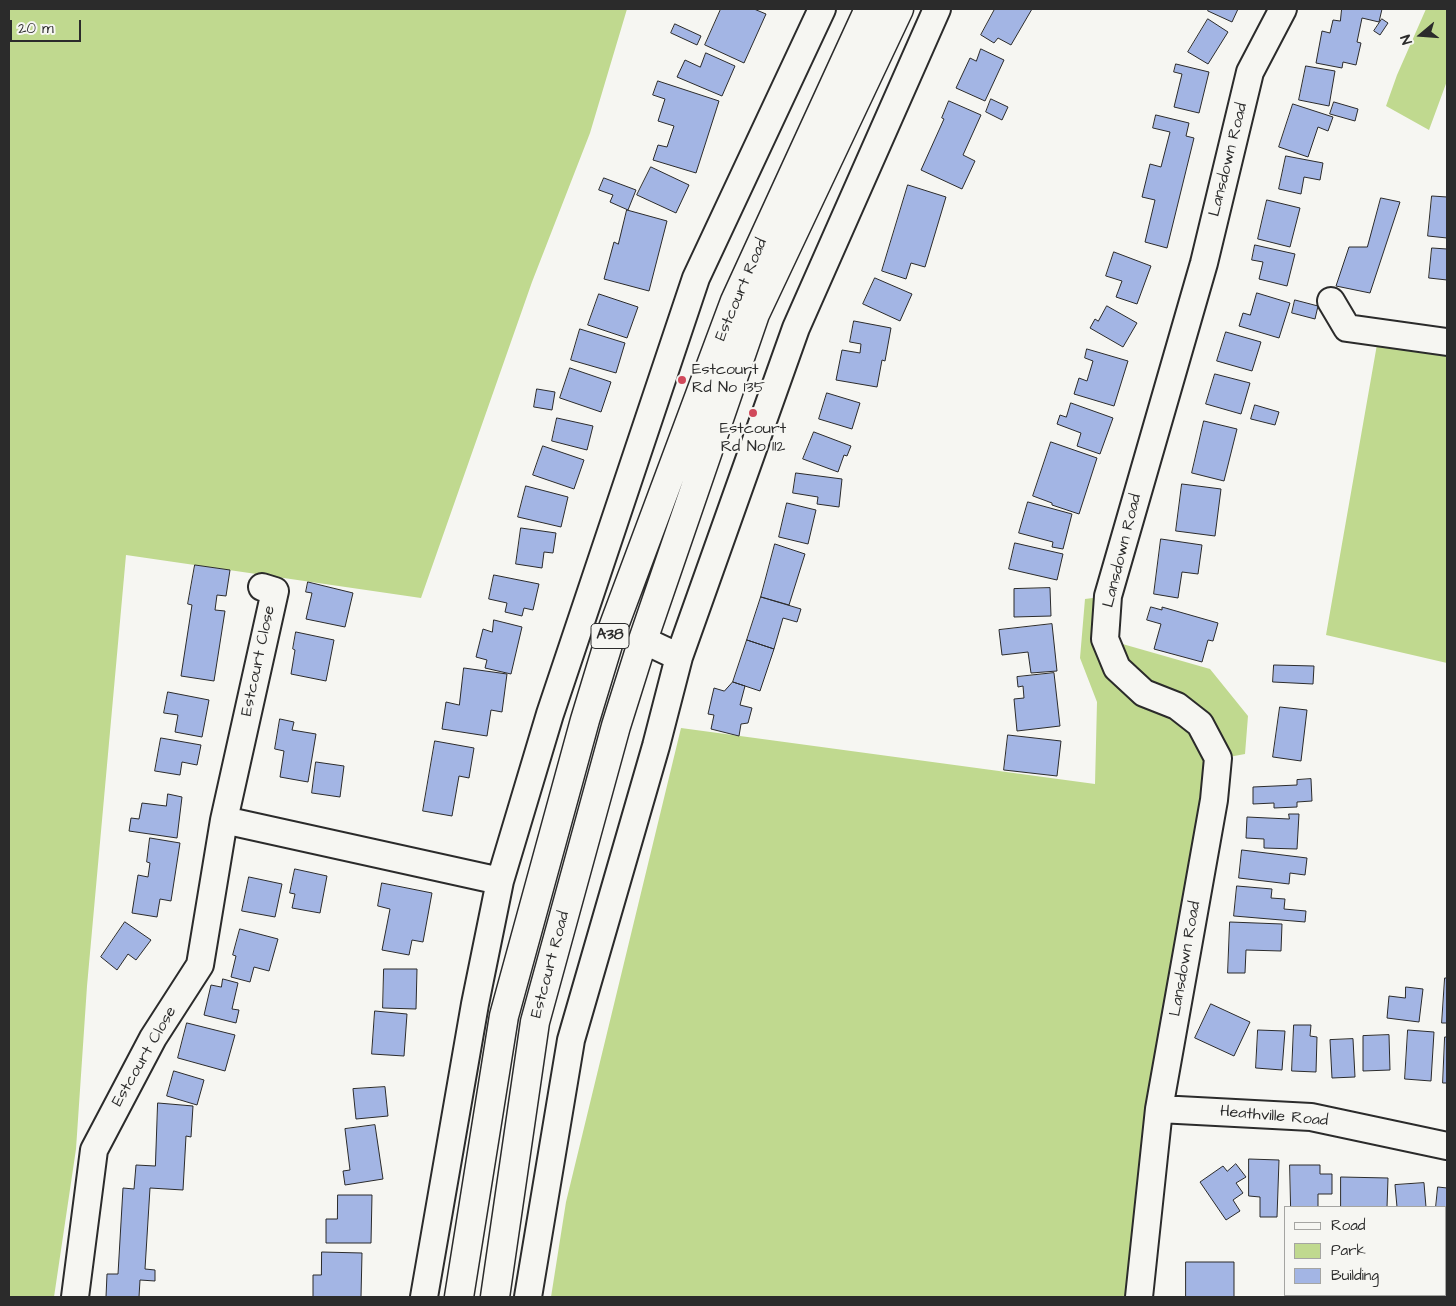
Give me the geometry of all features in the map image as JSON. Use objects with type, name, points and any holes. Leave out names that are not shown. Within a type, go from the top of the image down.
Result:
[{"type":"main road","name":"Estcourt Road","points":[[459,1297],[504,1016],[612,628],[735,301],[869,9]]},
{"type":"main road","name":"Estcourt Road","points":[[495,1297],[535,1022],[616,726],[643,640],[755,314],[899,9]]},
{"type":"street","points":[[424,1297],[475,1004],[500,881],[550,714],[696,278],[822,9]]},
{"type":"street","points":[[528,1297],[571,1040],[656,746],[679,657],[796,328],[937,9]]},
{"type":"street","name":"Lansdown Road","points":[[1139,1297],[1159,1109],[1214,800],[1218,758],[1200,724],[1177,706],[1144,693],[1118,668],[1105,639],[1108,596],[1204,263],[1250,72],[1283,9]]},
{"type":"street","points":[[1331,301],[1347,328],[1447,342]]},
{"type":"street","name":"Estcourt Close","points":[[75,1297],[94,1150],[153,1038],[200,965],[224,820],[274,590]]},
{"type":"street","points":[[643,640],[679,657]]},
{"type":"street","points":[[550,714],[585,720]]},
{"type":"street","points":[[224,820],[500,881]]},
{"type":"street","name":"Estcourt Road","points":[[475,1004],[504,1016]]},
{"type":"street","name":"Heathville Road","points":[[1159,1109],[1311,1117],[1447,1146]]},
{"type":"green space","points":[[9,9],[627,9],[590,133],[532,282],[421,598],[126,555],[87,986],[76,1149],[54,1297],[9,1297]]},
{"type":"green space","points":[[1426,9],[1447,9],[1447,81],[1429,130],[1386,106],[1397,75]]},
{"type":"green space","points":[[1379,333],[1447,342],[1447,663],[1326,635]]},
{"type":"green space","points":[[1108,596],[1105,639],[1210,669],[1248,716],[1245,754],[1218,759],[1139,1297],[551,1297],[566,1202],[681,728],[1095,784],[1097,702],[1080,658],[1085,599]]},
{"type":"building","points":[[721,9],[754,9],[766,14],[744,63],[705,45]]},
{"type":"building","points":[[995,9],[1032,9],[1011,45],[998,38],[994,43],[981,35]]},
{"type":"building","points":[[1209,9],[1238,9],[1232,22],[1208,11]]},
{"type":"building","points":[[1342,9],[1382,9],[1379,22],[1362,18],[1357,42],[1361,43],[1356,65],[1343,62],[1342,68],[1316,63],[1322,31],[1330,33],[1333,20],[1340,21]]},
{"type":"building","points":[[1208,19],[1228,32],[1208,64],[1188,52]]},
{"type":"building","points":[[1382,19],[1388,23],[1380,35],[1374,31]]},
{"type":"building","points":[[675,24],[701,36],[697,45],[671,33]]},
{"type":"building","points":[[981,49],[1004,60],[985,101],[956,88],[970,58],[976,61]]},
{"type":"building","points":[[706,53],[735,66],[722,96],[677,77],[685,60],[700,67]]},
{"type":"building","points":[[1176,64],[1209,72],[1199,113],[1174,107],[1182,74],[1174,72]]},
{"type":"building","points":[[1306,66],[1335,71],[1329,106],[1299,100]]},
{"type":"building","points":[[658,81],[719,101],[696,173],[653,160],[658,145],[667,147],[674,126],[658,121],[665,99],[653,95]]},
{"type":"building","points":[[991,99],[1008,107],[1002,120],[986,112]]},
{"type":"building","points":[[949,101],[981,115],[963,155],[975,161],[962,189],[921,170],[944,119],[942,118]]},
{"type":"building","points":[[1334,102],[1358,109],[1355,121],[1330,114]]},
{"type":"building","points":[[1293,104],[1333,117],[1328,131],[1318,127],[1308,157],[1279,147]]},
{"type":"building","points":[[1156,115],[1189,123],[1186,136],[1194,138],[1167,248],[1145,242],[1155,200],[1142,197],[1150,164],[1161,167],[1170,132],[1153,128]]},
{"type":"building","points":[[1286,156],[1323,163],[1320,180],[1304,177],[1301,194],[1279,189]]},
{"type":"building","points":[[651,167],[689,185],[676,213],[637,195]]},
{"type":"building","points":[[604,178],[636,190],[628,210],[610,202],[613,195],[599,190]]},
{"type":"building","points":[[908,185],[946,197],[925,267],[911,263],[906,279],[882,271]]},
{"type":"building","points":[[1432,196],[1447,197],[1447,238],[1428,236]]},
{"type":"building","points":[[1381,198],[1400,202],[1370,293],[1336,286],[1349,247],[1367,247]]},
{"type":"building","points":[[1267,200],[1300,208],[1290,247],[1258,239]]},
{"type":"building","points":[[627,210],[667,221],[649,291],[604,279],[614,242],[618,244]]},
{"type":"building","points":[[1255,245],[1295,254],[1287,286],[1259,279],[1263,262],[1252,260]]},
{"type":"building","points":[[1432,248],[1447,249],[1447,280],[1429,278]]},
{"type":"building","points":[[1114,252],[1151,266],[1137,304],[1116,297],[1122,281],[1106,276]]},
{"type":"building","points":[[875,278],[912,294],[900,321],[863,304]]},
{"type":"building","points":[[1257,293],[1290,303],[1279,338],[1239,326],[1243,313],[1250,315]]},
{"type":"building","points":[[599,294],[638,307],[627,338],[588,325]]},
{"type":"building","points":[[1295,300],[1318,306],[1315,319],[1292,313]]},
{"type":"building","points":[[1107,306],[1137,323],[1123,347],[1090,328],[1095,319],[1098,321]]},
{"type":"building","points":[[854,321],[891,328],[885,361],[882,360],[877,387],[836,380],[842,350],[860,353],[861,344],[850,342]]},
{"type":"building","points":[[580,329],[625,343],[616,373],[571,360]]},
{"type":"building","points":[[1226,332],[1261,342],[1252,371],[1217,361]]},
{"type":"building","points":[[1087,349],[1128,361],[1114,406],[1074,394],[1079,378],[1087,381],[1093,361],[1085,358]]},
{"type":"building","points":[[570,368],[611,382],[601,412],[560,398]]},
{"type":"building","points":[[1215,374],[1250,383],[1241,414],[1206,404]]},
{"type":"building","points":[[537,389],[555,392],[552,410],[534,407]]},
{"type":"building","points":[[827,393],[860,403],[852,429],[819,419]]},
{"type":"building","points":[[1071,403],[1113,418],[1100,454],[1077,446],[1081,433],[1057,424],[1060,415],[1066,417]]},
{"type":"building","points":[[1255,405],[1279,412],[1275,425],[1251,419]]},
{"type":"building","points":[[557,418],[593,426],[587,450],[552,441]]},
{"type":"building","points":[[1204,421],[1237,429],[1224,481],[1192,473]]},
{"type":"building","points":[[814,432],[851,446],[847,456],[844,455],[838,472],[803,459]]},
{"type":"building","points":[[1051,442],[1097,458],[1079,514],[1033,496]]},
{"type":"building","points":[[543,446],[584,460],[574,489],[533,475]]},
{"type":"building","points":[[796,473],[842,479],[839,507],[817,504],[818,497],[793,493]]},
{"type":"building","points":[[1182,484],[1221,489],[1215,536],[1176,531]]},
{"type":"building","points":[[526,486],[568,497],[561,527],[518,517]]},
{"type":"building","points":[[1028,502],[1072,514],[1063,549],[1052,547],[1053,542],[1019,533]]},
{"type":"building","points":[[787,503],[816,510],[808,544],[779,537]]},
{"type":"building","points":[[521,528],[556,533],[553,553],[544,552],[542,568],[516,564]]},
{"type":"building","points":[[1161,539],[1202,545],[1198,574],[1182,572],[1178,598],[1154,594]]},
{"type":"building","points":[[1015,543],[1063,554],[1057,580],[1009,569]]},
{"type":"building","points":[[775,544],[805,554],[789,605],[761,597]]},
{"type":"building","points":[[195,565],[230,570],[226,596],[217,595],[215,610],[225,611],[214,681],[181,676],[192,605],[188,604]]},
{"type":"building","points":[[494,575],[539,584],[533,610],[524,608],[522,616],[505,612],[507,603],[489,599]]},
{"type":"building","points":[[308,582],[353,593],[345,627],[306,619],[312,593],[306,592]]},
{"type":"building","points":[[1050,588],[1051,616],[1014,617],[1014,589]]},
{"type":"building","points":[[761,597],[801,609],[797,622],[783,618],[774,649],[747,640]]},
{"type":"building","points":[[1151,607],[1162,610],[1162,607],[1218,623],[1213,641],[1208,640],[1202,662],[1154,649],[1161,624],[1147,620]]},
{"type":"building","points":[[494,620],[522,627],[511,674],[485,668],[487,660],[476,657],[483,629],[492,632]]},
{"type":"building","points":[[1052,624],[1057,671],[1031,673],[1028,652],[1002,655],[999,630]]},
{"type":"building","points":[[296,632],[334,640],[326,681],[291,674]]},
{"type":"building","points":[[747,640],[774,649],[760,691],[733,682]]},
{"type":"building","points":[[1274,665],[1314,666],[1313,684],[1273,682]]},
{"type":"building","points":[[464,668],[507,674],[502,712],[491,710],[487,736],[442,729],[446,702],[459,705]]},
{"type":"building","points":[[1054,673],[1060,726],[1017,731],[1014,699],[1024,698],[1023,686],[1018,687],[1017,677]]},
{"type":"building","points":[[733,682],[745,686],[740,705],[752,708],[748,723],[741,724],[739,736],[711,729],[714,715],[708,714],[714,688],[724,691]]},
{"type":"building","points":[[168,692],[209,700],[202,737],[175,732],[178,715],[164,713]]},
{"type":"building","points":[[1280,707],[1307,710],[1301,761],[1273,757]]},
{"type":"building","points":[[280,719],[294,722],[292,730],[316,734],[308,782],[280,777],[284,751],[275,749]]},
{"type":"building","points":[[1008,735],[1061,741],[1057,776],[1004,770]]},
{"type":"building","points":[[161,738],[201,745],[197,765],[182,762],[180,775],[155,771]]},
{"type":"building","points":[[435,741],[474,748],[469,778],[459,776],[452,816],[423,811]]},
{"type":"building","points":[[316,762],[344,766],[340,797],[312,793]]},
{"type":"building","points":[[1311,779],[1312,801],[1297,802],[1297,807],[1274,808],[1274,803],[1253,804],[1253,787],[1297,785],[1297,780]]},
{"type":"building","points":[[168,794],[182,797],[177,838],[129,831],[131,818],[139,819],[142,803],[166,806]]},
{"type":"building","points":[[1289,814],[1299,814],[1297,849],[1264,848],[1264,839],[1246,838],[1247,817],[1289,819]]},
{"type":"building","points":[[150,838],[180,843],[171,901],[160,899],[157,917],[132,913],[138,875],[148,877],[150,863],[147,862]]},
{"type":"building","points":[[1242,850],[1307,858],[1305,875],[1290,873],[1289,884],[1239,878]]},
{"type":"building","points":[[295,869],[327,876],[320,913],[292,908],[295,894],[290,893]]},
{"type":"building","points":[[249,877],[282,884],[275,917],[242,911]]},
{"type":"building","points":[[382,883],[432,893],[423,942],[412,940],[409,955],[382,950],[390,909],[378,906]]},
{"type":"building","points":[[1237,886],[1272,889],[1271,898],[1285,899],[1284,909],[1306,911],[1305,922],[1234,916]]},
{"type":"building","points":[[125,922],[151,940],[136,960],[128,954],[117,970],[101,957]]},
{"type":"building","points":[[1230,922],[1282,924],[1281,951],[1246,950],[1245,973],[1228,973]]},
{"type":"building","points":[[240,929],[278,939],[269,971],[254,967],[250,982],[231,977],[236,956],[233,955]]},
{"type":"building","points":[[384,969],[417,969],[416,1009],[383,1008]]},
{"type":"building","points":[[1445,978],[1447,978],[1447,1023],[1442,1023]]},
{"type":"building","points":[[223,979],[238,983],[232,1009],[239,1010],[236,1023],[204,1015],[211,985],[221,987]]},
{"type":"building","points":[[1406,987],[1423,989],[1419,1022],[1387,1018],[1389,996],[1405,998]]},
{"type":"building","points":[[1211,1004],[1250,1022],[1234,1056],[1195,1038]]},
{"type":"building","points":[[375,1011],[407,1014],[404,1056],[372,1054]]},
{"type":"building","points":[[187,1023],[235,1035],[225,1071],[178,1058]]},
{"type":"building","points":[[1294,1025],[1311,1025],[1310,1036],[1317,1037],[1316,1072],[1292,1071]]},
{"type":"building","points":[[1258,1030],[1285,1031],[1282,1070],[1256,1068]]},
{"type":"building","points":[[1408,1030],[1434,1032],[1431,1081],[1405,1079]]},
{"type":"building","points":[[1389,1035],[1390,1070],[1363,1071],[1363,1036]]},
{"type":"building","points":[[1445,1037],[1447,1037],[1447,1083],[1443,1083]]},
{"type":"building","points":[[1353,1039],[1355,1077],[1332,1078],[1330,1040]]},
{"type":"building","points":[[174,1071],[204,1080],[197,1105],[167,1096]]},
{"type":"building","points":[[385,1087],[388,1116],[356,1119],[353,1089]]},
{"type":"building","points":[[158,1103],[193,1106],[191,1137],[186,1136],[183,1190],[150,1188],[145,1269],[155,1270],[155,1281],[140,1280],[139,1297],[106,1297],[107,1274],[118,1274],[123,1188],[134,1189],[136,1165],[155,1166]]},
{"type":"building","points":[[375,1125],[383,1179],[345,1185],[343,1171],[350,1170],[345,1129]]},
{"type":"building","points":[[1249,1159],[1279,1160],[1277,1217],[1260,1217],[1260,1197],[1249,1196]]},
{"type":"building","points":[[1236,1164],[1246,1177],[1236,1183],[1243,1193],[1233,1200],[1240,1211],[1226,1220],[1200,1182],[1223,1166],[1227,1171]]},
{"type":"building","points":[[1290,1165],[1320,1165],[1320,1174],[1332,1174],[1332,1194],[1318,1194],[1318,1206],[1291,1206]]},
{"type":"building","points":[[1341,1177],[1388,1178],[1387,1206],[1341,1206]]},
{"type":"building","points":[[1424,1183],[1426,1206],[1397,1206],[1395,1185]]},
{"type":"building","points":[[1438,1187],[1447,1188],[1447,1225],[1446,1206],[1436,1206]]},
{"type":"building","points":[[338,1195],[372,1195],[371,1243],[326,1243],[326,1219],[337,1219]]},
{"type":"building","points":[[322,1252],[362,1253],[361,1297],[313,1297],[313,1275],[321,1275]]},
{"type":"building","points":[[1186,1262],[1234,1262],[1234,1297],[1186,1297]]},
{"type":"place","name":"Estcourt Rd No 135","points":[[682,380]]},
{"type":"place","name":"Estcourt Rd No 112","points":[[753,413]]}]
